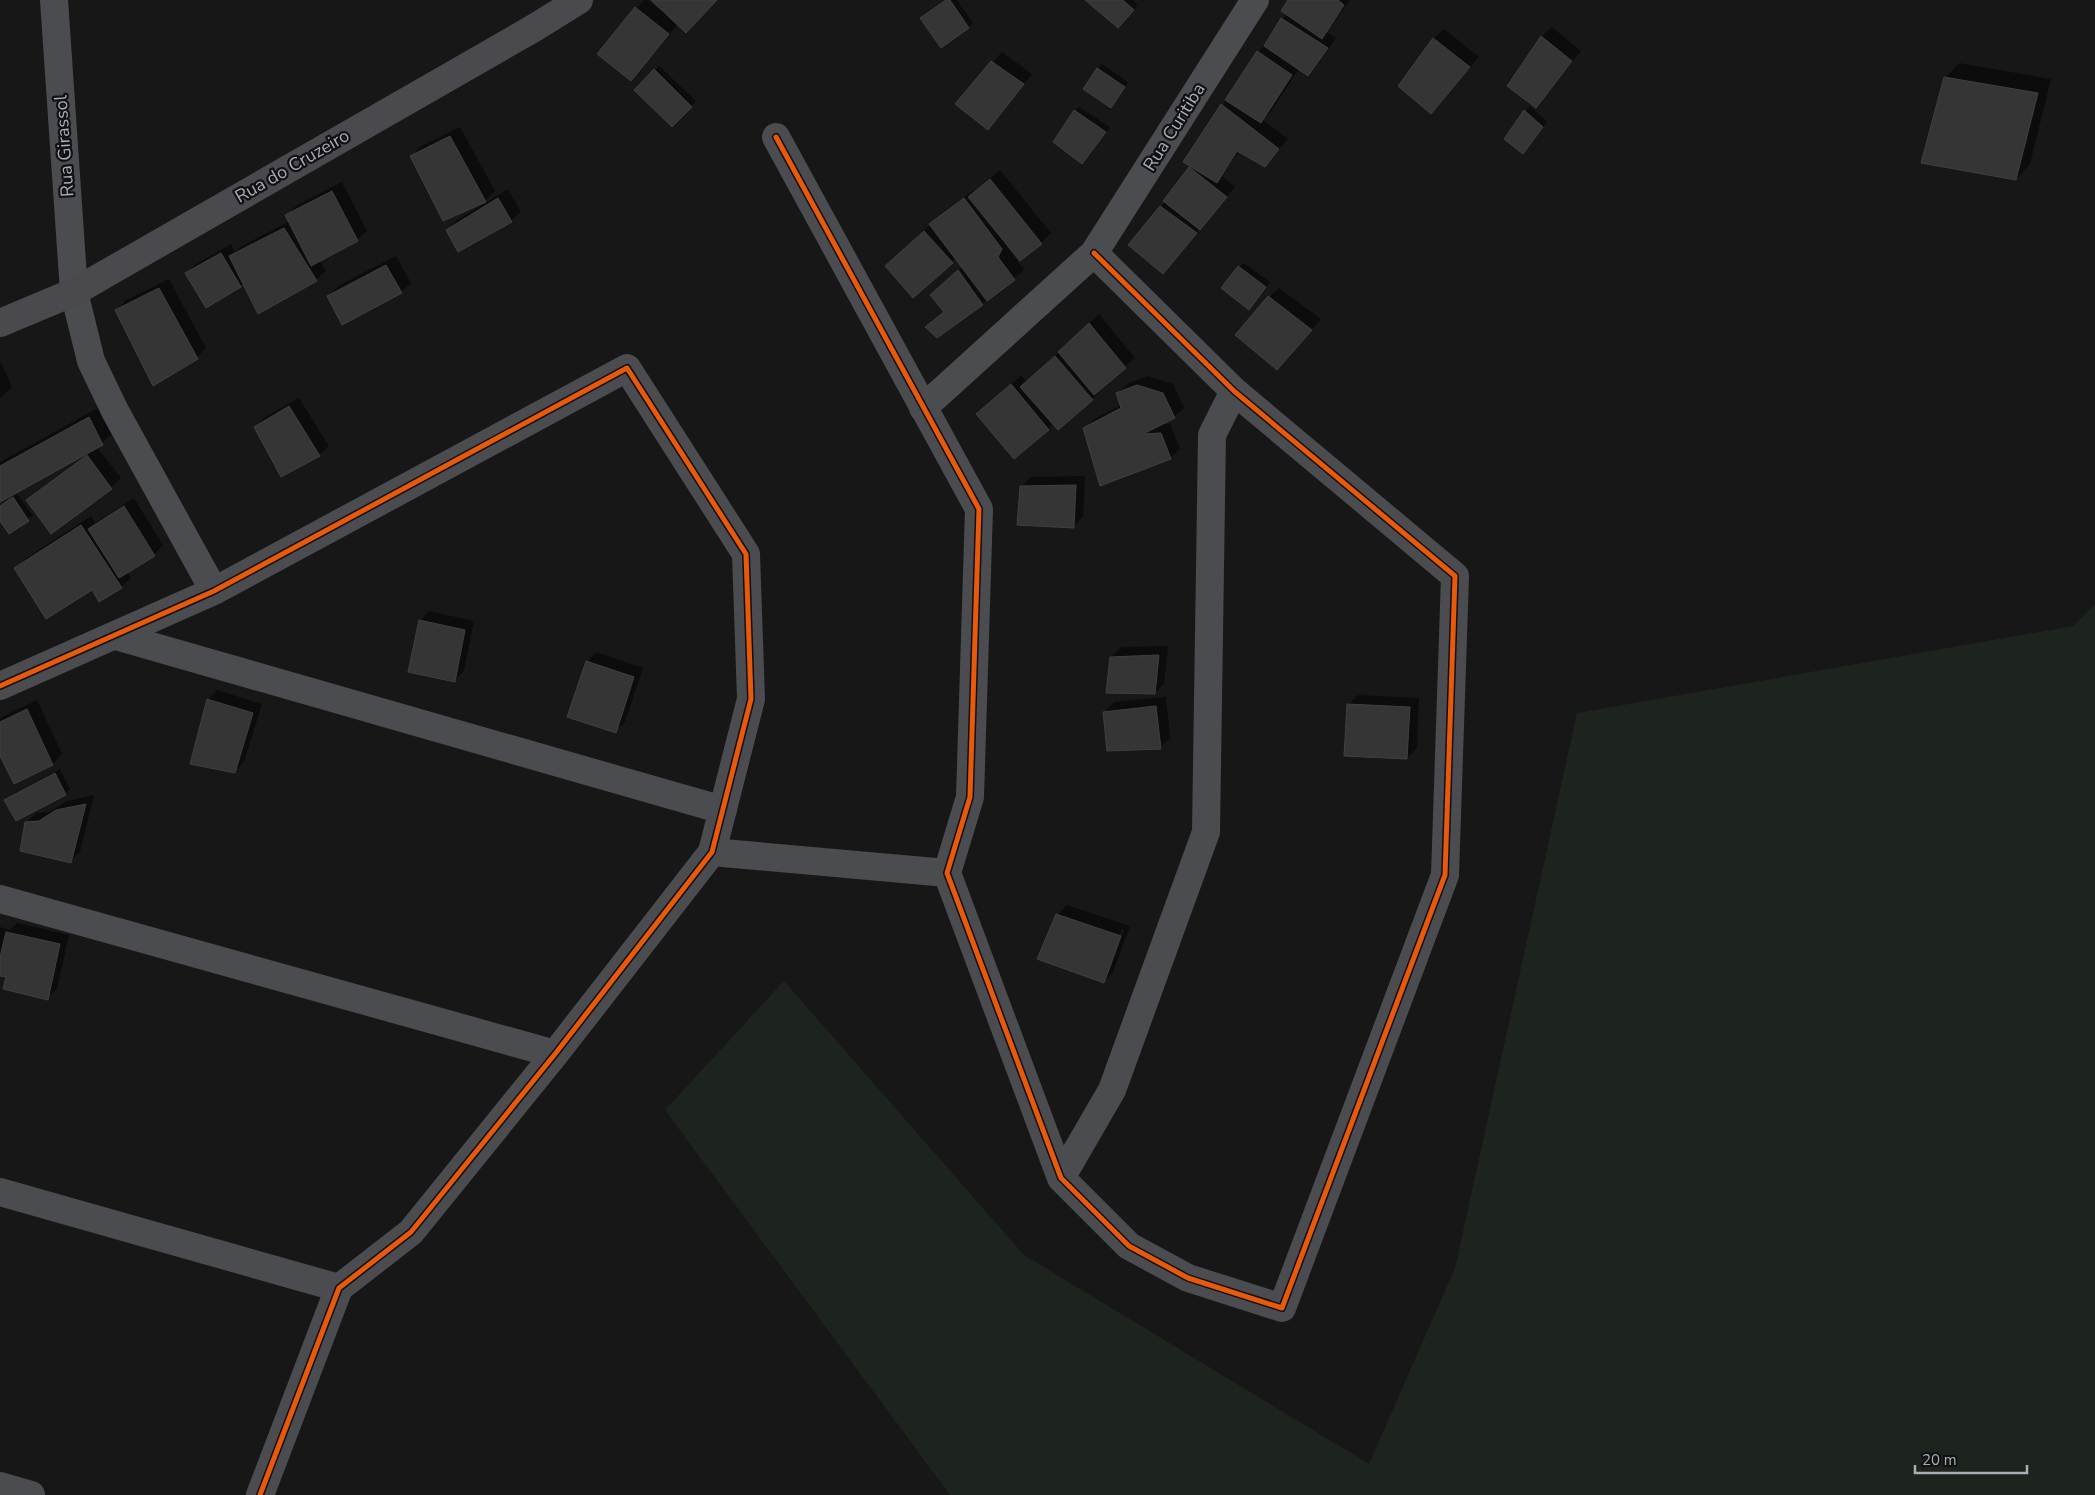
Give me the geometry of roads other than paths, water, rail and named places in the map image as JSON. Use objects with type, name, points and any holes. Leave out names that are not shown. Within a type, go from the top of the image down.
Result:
[{"type":"street","name":"Rua Girassol","points":[[54,0],[74,292],[91,360],[115,411],[214,591]]},
{"type":"street","name":"Rua do Cruzeiro","points":[[0,323],[74,292],[534,28],[579,0]]},
{"type":"street","name":"Rua Curitiba","points":[[923,408],[1094,253],[1255,0]]},
{"type":"street","points":[[776,137],[979,509],[970,797],[947,873],[1061,1178],[1129,1246],[1188,1278],[1282,1308],[1446,875],[1455,576],[1234,391],[1094,253]]},
{"type":"street","points":[[0,686],[214,591],[627,368],[746,554],[751,699],[712,852],[556,1054],[411,1232],[339,1288],[260,1495]]},
{"type":"street","points":[[1061,1178],[1112,1090],[1206,832],[1212,434],[1234,391]]},
{"type":"street","points":[[116,636],[723,810]]},
{"type":"street","points":[[712,852],[947,873]]},
{"type":"street","points":[[0,899],[556,1054]]},
{"type":"street","points":[[0,1192],[339,1288]]},
{"type":"street","points":[[0,1486],[31,1495]]}]
